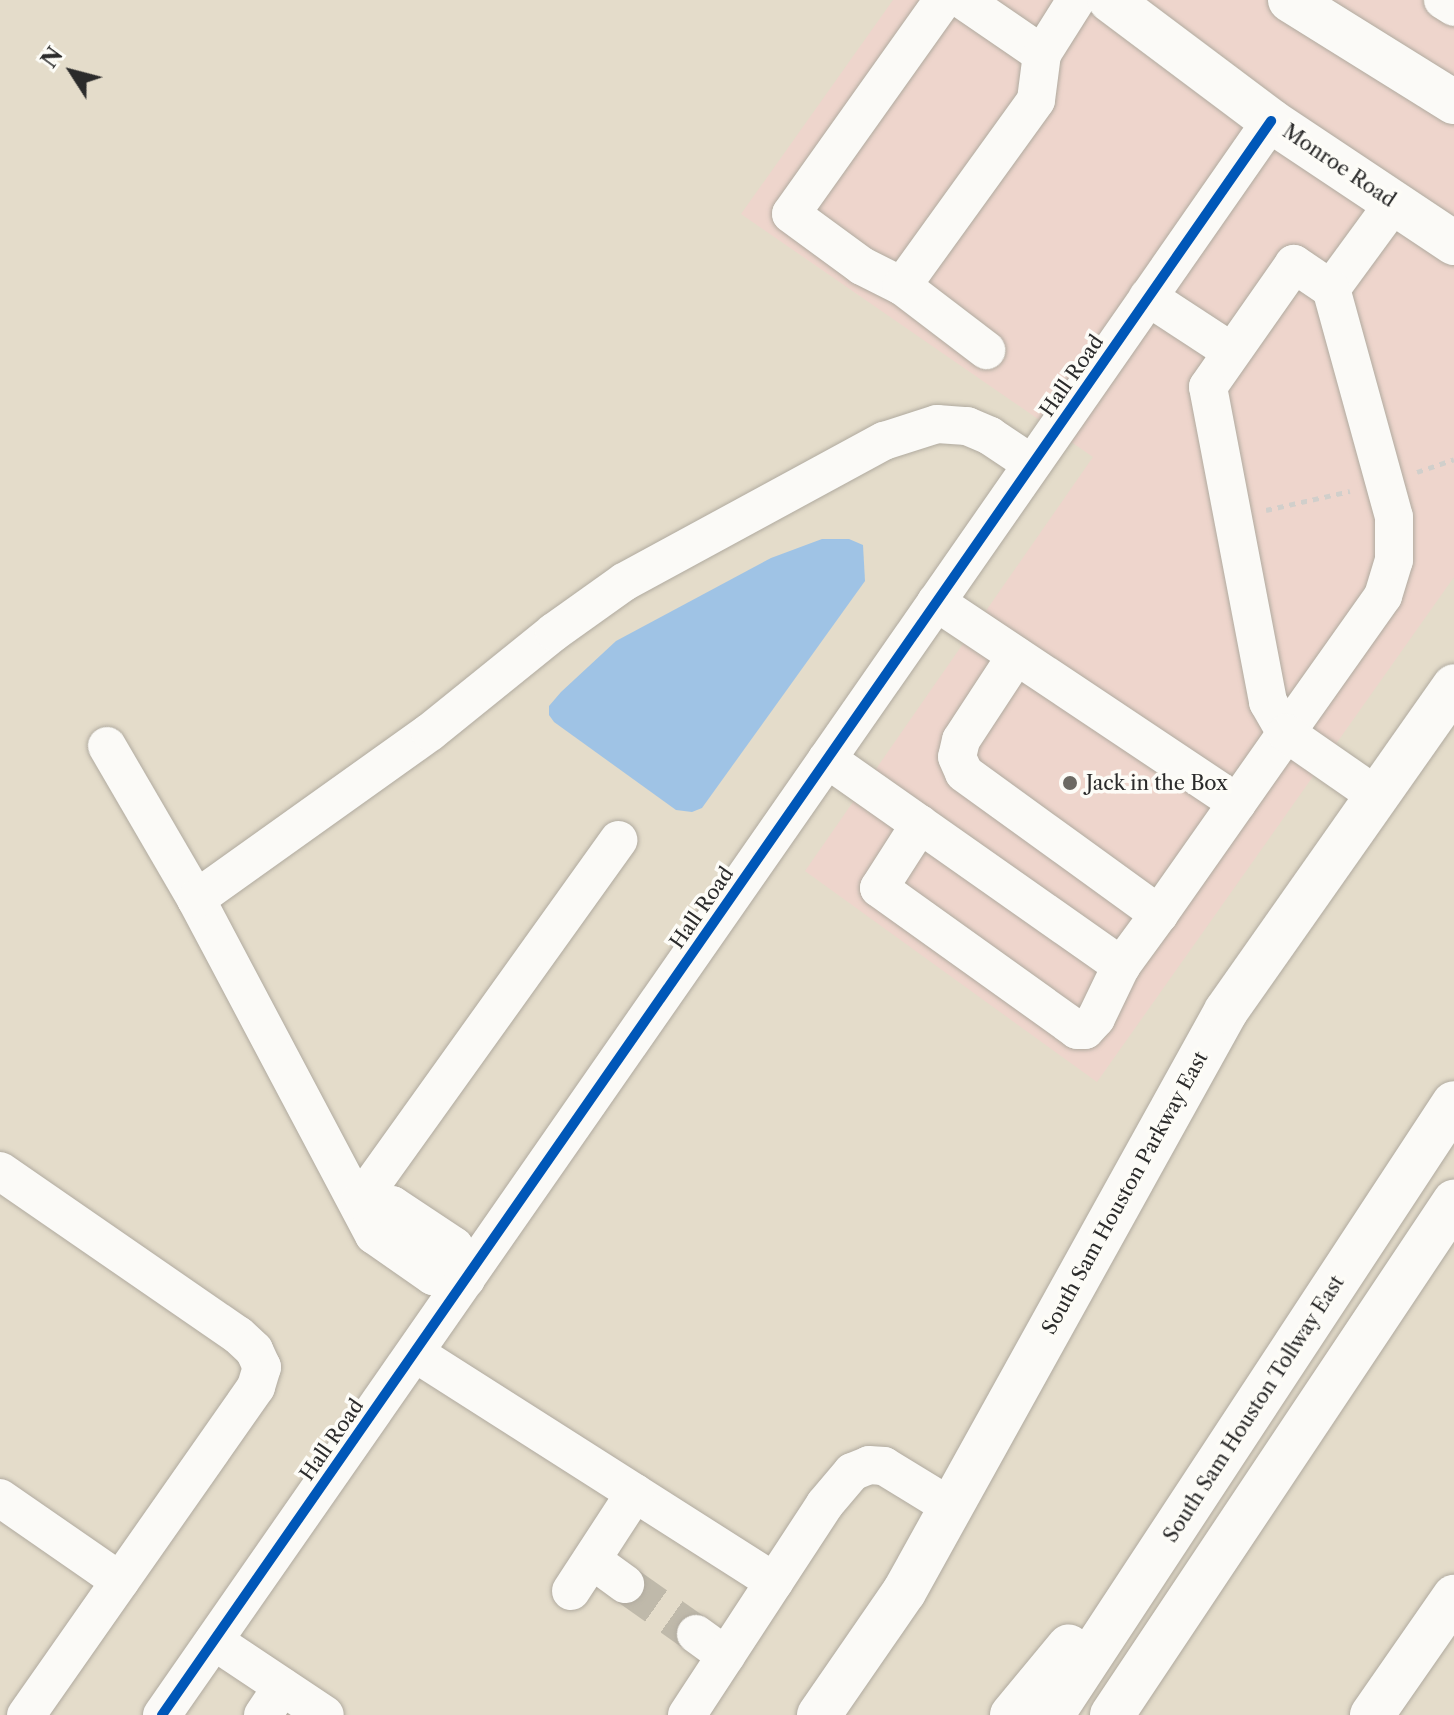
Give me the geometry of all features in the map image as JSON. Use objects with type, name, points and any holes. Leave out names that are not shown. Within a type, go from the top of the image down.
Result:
[{"type":"main road","name":"Monroe Road","points":[[1110,0],[1271,121],[1454,243]]},
{"type":"main road","points":[[1290,0],[1454,102]]},
{"type":"main road","name":"South Sam Houston Parkway East","points":[[819,1715],[904,1592],[1226,1011],[1454,686]]},
{"type":"main road","name":"South Sam Houston Tollway East","points":[[1052,1715],[1454,1103]]},
{"type":"main road","points":[[1112,1715],[1454,1202]]},
{"type":"main road","points":[[1012,1715],[1218,1465]]},
{"type":"main road","points":[[1138,1715],[1264,1488]]},
{"type":"main road","points":[[1372,1715],[1454,1597]]},
{"type":"street","points":[[943,0],[791,214],[862,266],[902,286],[986,350]]},
{"type":"street","points":[[963,0],[1042,54]]},
{"type":"street","points":[[902,286],[1036,100],[1042,54],[1076,0]]},
{"type":"street","points":[[1443,0],[1454,7]]},
{"type":"street","name":"Hall Road","points":[[162,1715],[1271,121]]},
{"type":"street","points":[[1331,289],[1394,203]]},
{"type":"street","points":[[920,824],[879,888],[1077,1030],[1085,1030],[1096,1018],[1121,966],[1159,914],[1286,733],[1383,596],[1394,560],[1394,517],[1331,289],[1294,264],[1208,387],[1268,702],[1286,733],[1377,796]]},
{"type":"street","points":[[1148,297],[1232,352]]},
{"type":"street","points":[[196,899],[430,732],[554,632],[624,582],[884,441],[937,424],[967,426],[990,436],[1032,464]]},
{"type":"street","points":[[936,602],[1237,803]]},
{"type":"street","points":[[1016,656],[961,740],[957,757],[964,773],[1159,914]]},
{"type":"street","points":[[107,746],[196,899],[360,1201]]},
{"type":"street","points":[[827,759],[1121,966]]},
{"type":"street","points":[[360,1201],[618,840]]},
{"type":"street","points":[[0,1171],[238,1335],[254,1350],[262,1367],[256,1387],[26,1715]]},
{"type":"street","points":[[360,1201],[392,1205],[454,1246],[466,1279]]},
{"type":"street","points":[[415,1353],[774,1582]]},
{"type":"street","points":[[687,1715],[711,1645],[774,1582],[825,1504],[852,1472],[869,1465],[884,1466],[951,1507]]},
{"type":"street","points":[[625,1584],[582,1576],[635,1493]]},
{"type":"street","points":[[0,1498],[120,1581]]},
{"type":"street","points":[[214,1641],[272,1701],[325,1715]]},
{"type":"path","points":[[1233,517],[1385,483],[1454,459]]},
{"type":"shaded area","points":[[893,0],[1454,0],[1454,577],[1097,1082],[805,871],[1093,457],[741,214]]},
{"type":"water","points":[[822,539],[849,539],[863,545],[865,581],[702,808],[692,812],[676,810],[554,722],[549,715],[549,706],[561,692],[616,641],[771,558]]},
{"type":"tunnel","points":[[625,1584],[696,1634]]},
{"type":"cycle path","points":[[162,1715],[1271,121]]},
{"type":"place","name":"Jack in the Box","points":[[1070,783]]}]
